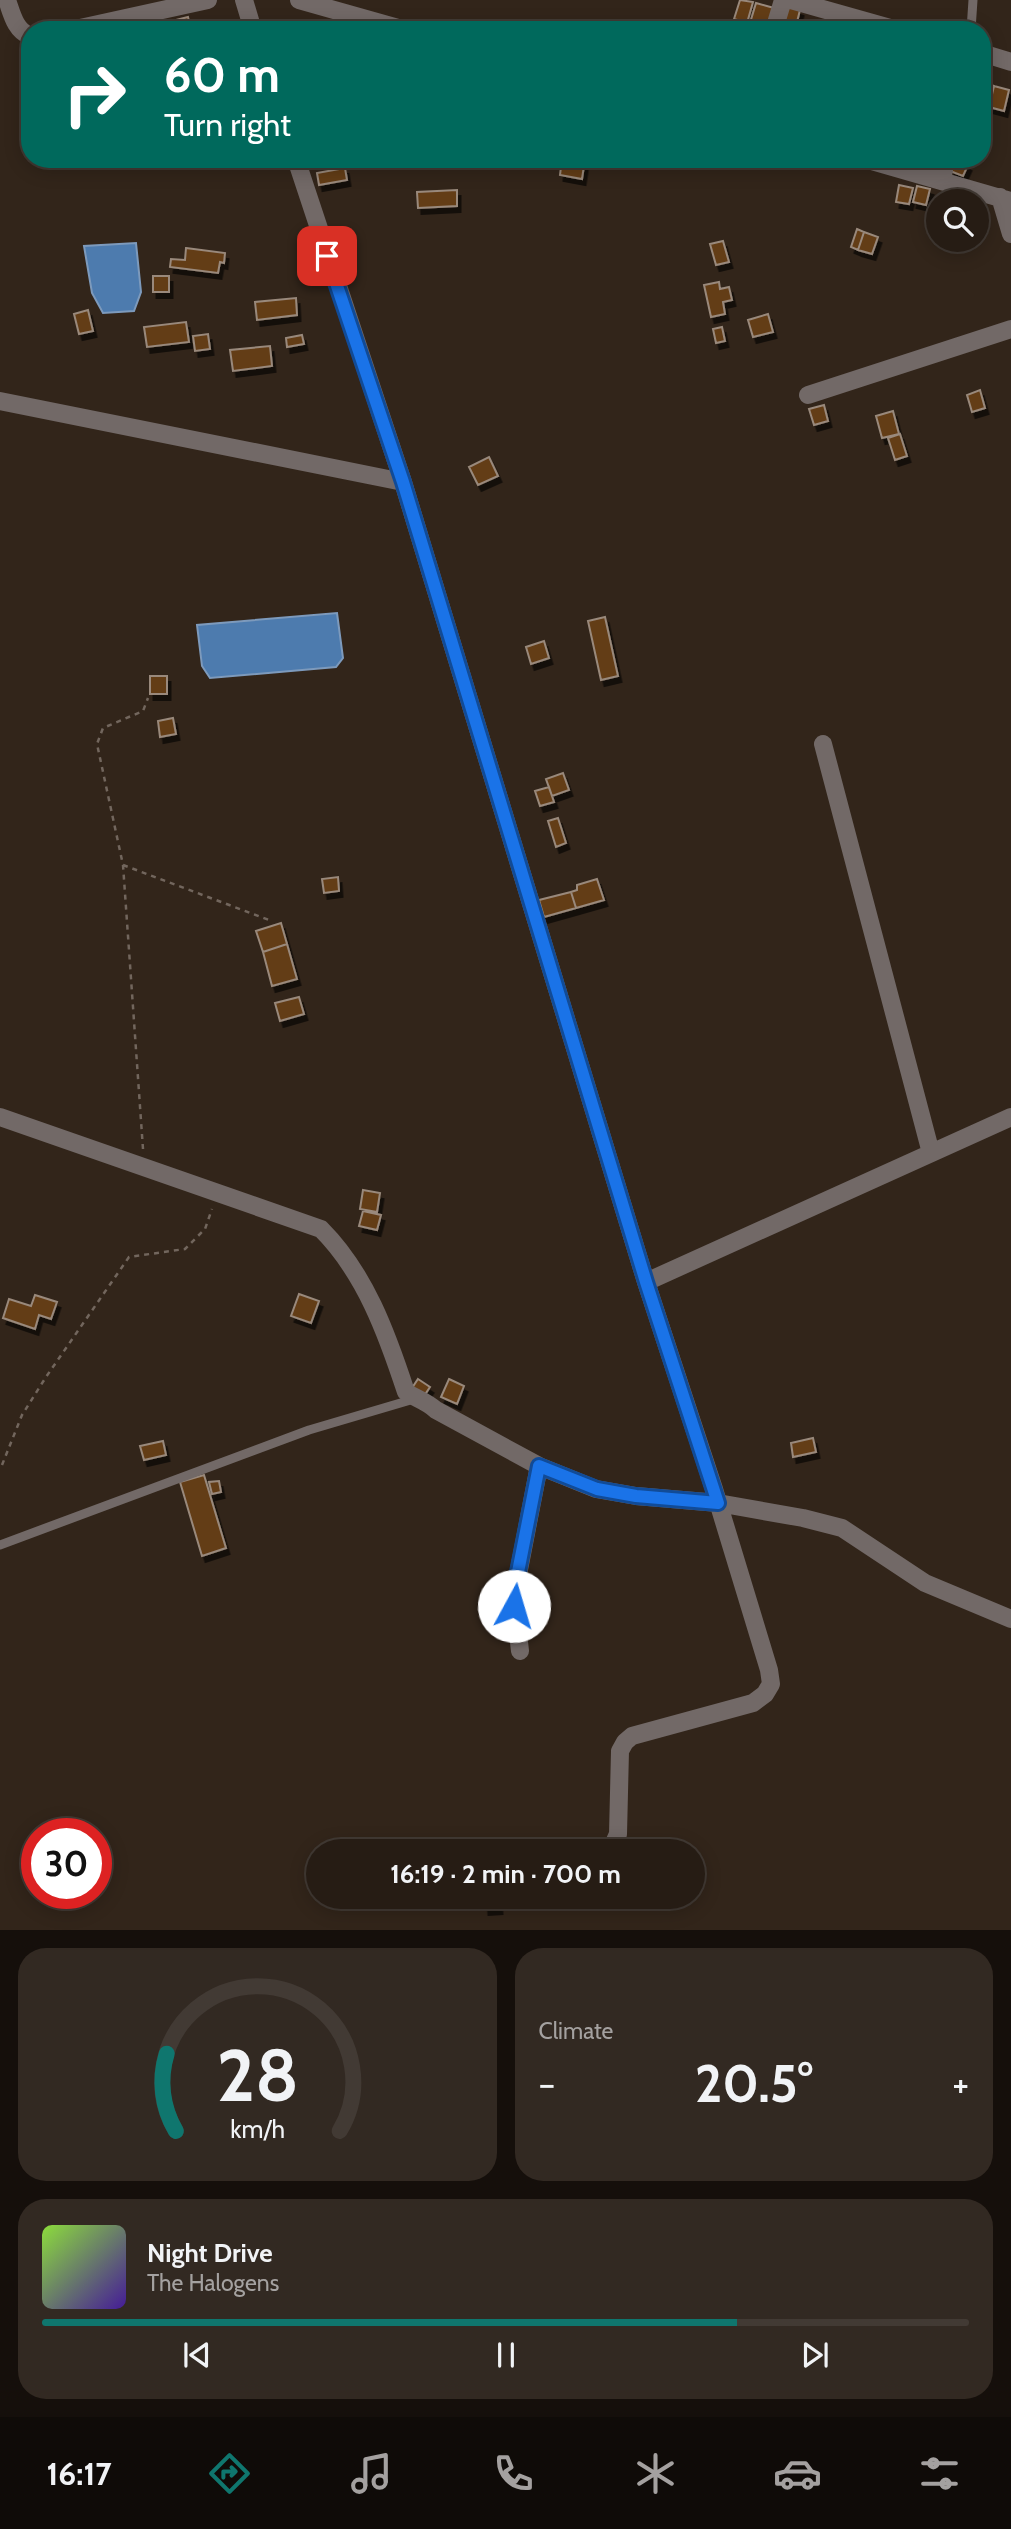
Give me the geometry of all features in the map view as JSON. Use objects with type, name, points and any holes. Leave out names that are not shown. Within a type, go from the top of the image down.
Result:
[{"type":"street","points":[[7,0],[21,31]]},
{"type":"street","points":[[112,21],[208,0]]},
{"type":"street","points":[[244,0],[250,21]]},
{"type":"street","points":[[299,0],[373,21]]},
{"type":"street","points":[[777,21],[783,0]]},
{"type":"street","points":[[791,0],[865,21]]},
{"type":"street","points":[[991,56],[1011,62]]},
{"type":"street","points":[[299,168],[403,482],[646,1282],[708,1470],[769,1670],[771,1684],[765,1694],[753,1703],[632,1737],[625,1742],[620,1751],[616,1839]]},
{"type":"street","points":[[896,168],[1005,199],[1011,234]]},
{"type":"street","points":[[942,181],[944,168]]},
{"type":"street","points":[[808,395],[1011,330]]},
{"type":"street","points":[[0,401],[403,482]]},
{"type":"street","points":[[822,744],[931,1153]]},
{"type":"street","points":[[0,1117],[321,1229],[339,1247],[384,1327],[406,1392],[539,1466],[597,1489],[636,1496],[716,1496],[842,1528],[925,1583],[1011,1619]]},
{"type":"street","points":[[646,1282],[1011,1117]]},
{"type":"street","points":[[520,1651],[514,1606],[516,1585],[539,1466]]},
{"type":"lane","points":[[972,21],[973,0]]},
{"type":"lane","points":[[0,1545],[309,1430],[416,1398]]},
{"type":"path","points":[[144,1166],[123,865],[97,744],[103,728],[143,711],[148,698]]},
{"type":"path","points":[[123,865],[269,920]]},
{"type":"path","points":[[2,1465],[22,1415],[129,1257],[185,1249],[205,1229],[218,1192]]},
{"type":"water","points":[[136,243],[141,292],[134,311],[103,313],[92,293],[84,246]]},
{"type":"water","points":[[337,613],[343,658],[336,667],[210,678],[202,666],[197,625]]},
{"type":"building","points":[[740,0],[753,2],[748,21],[734,19]]},
{"type":"building","points":[[756,3],[774,8],[771,21],[751,21]]},
{"type":"building","points":[[783,5],[800,10],[797,21],[779,21]]},
{"type":"building","points":[[188,17],[189,21],[176,21]]},
{"type":"building","points":[[994,86],[1009,90],[1004,111],[991,108]]},
{"type":"building","points":[[345,168],[347,180],[319,185],[317,173]]},
{"type":"building","points":[[561,168],[584,168],[582,179],[560,175]]},
{"type":"building","points":[[951,168],[967,168],[963,176],[950,171]]},
{"type":"building","points":[[899,185],[913,188],[909,204],[896,202]]},
{"type":"building","points":[[917,186],[930,189],[926,189],[926,205],[913,202]]},
{"type":"building","points":[[457,190],[457,206],[418,208],[417,192]]},
{"type":"building","points":[[857,229],[864,232],[858,250],[851,247]]},
{"type":"building","points":[[864,232],[878,237],[872,254],[858,250]]},
{"type":"building","points":[[723,241],[729,262],[716,265],[710,244]]},
{"type":"building","points":[[186,248],[225,253],[224,263],[220,262],[218,273],[170,267],[171,259],[185,260]]},
{"type":"building","points":[[153,276],[169,276],[169,292],[153,292]]},
{"type":"building","points":[[719,282],[720,289],[729,287],[732,300],[723,302],[725,314],[711,317],[704,285]]},
{"type":"building","points":[[296,298],[297,315],[257,320],[255,302]]},
{"type":"building","points":[[88,310],[93,331],[79,334],[74,314]]},
{"type":"building","points":[[768,314],[773,332],[753,337],[748,320]]},
{"type":"building","points":[[186,322],[189,342],[147,347],[144,327]]},
{"type":"building","points":[[722,327],[725,341],[716,343],[713,329]]},
{"type":"building","points":[[208,334],[210,349],[195,351],[193,336]]},
{"type":"building","points":[[302,335],[304,344],[287,347],[286,338]]},
{"type":"building","points":[[270,346],[272,366],[233,371],[230,350]]},
{"type":"building","points":[[980,390],[985,408],[972,412],[967,395]]},
{"type":"building","points":[[824,405],[828,421],[814,425],[809,409]]},
{"type":"building","points":[[893,411],[899,434],[882,438],[876,416]]},
{"type":"building","points":[[900,434],[907,456],[895,460],[888,438]]},
{"type":"building","points":[[489,457],[498,476],[478,485],[469,467]]},
{"type":"building","points":[[605,617],[618,676],[601,680],[588,621]]},
{"type":"building","points":[[544,641],[549,658],[531,664],[526,647]]},
{"type":"building","points":[[150,676],[167,676],[167,694],[150,694]]},
{"type":"building","points":[[173,718],[176,734],[160,737],[158,721]]},
{"type":"building","points":[[563,773],[569,790],[552,796],[546,779]]},
{"type":"building","points":[[549,787],[554,802],[540,806],[535,791]]},
{"type":"building","points":[[558,818],[566,843],[556,847],[548,821]]},
{"type":"building","points":[[338,877],[339,891],[324,893],[322,879]]},
{"type":"building","points":[[597,879],[604,900],[576,908],[571,892],[577,890],[577,885]]},
{"type":"building","points":[[571,892],[576,908],[544,917],[539,900]]},
{"type":"building","points":[[281,923],[287,944],[263,952],[256,931]]},
{"type":"building","points":[[287,944],[297,979],[272,986],[263,952]]},
{"type":"building","points":[[299,997],[304,1014],[280,1021],[275,1003]]},
{"type":"building","points":[[363,1190],[380,1193],[377,1212],[360,1209]]},
{"type":"building","points":[[363,1211],[381,1215],[377,1230],[359,1226]]},
{"type":"building","points":[[299,1294],[319,1301],[311,1323],[291,1316]]},
{"type":"building","points":[[35,1295],[57,1302],[51,1319],[39,1315],[35,1329],[3,1318],[9,1299],[31,1306]]},
{"type":"building","points":[[418,1379],[430,1387],[422,1399],[410,1391]]},
{"type":"building","points":[[449,1379],[464,1386],[457,1404],[441,1397]]},
{"type":"building","points":[[813,1438],[816,1452],[793,1457],[791,1443]]},
{"type":"building","points":[[163,1441],[166,1455],[144,1460],[140,1446]]},
{"type":"building","points":[[204,1475],[226,1548],[202,1556],[180,1482]]},
{"type":"building","points":[[219,1481],[221,1492],[212,1494],[209,1482]]},
{"type":"route","points":[[327,256],[403,482],[646,1282],[718,1503],[636,1496],[597,1489],[539,1466],[514,1606]]}]
